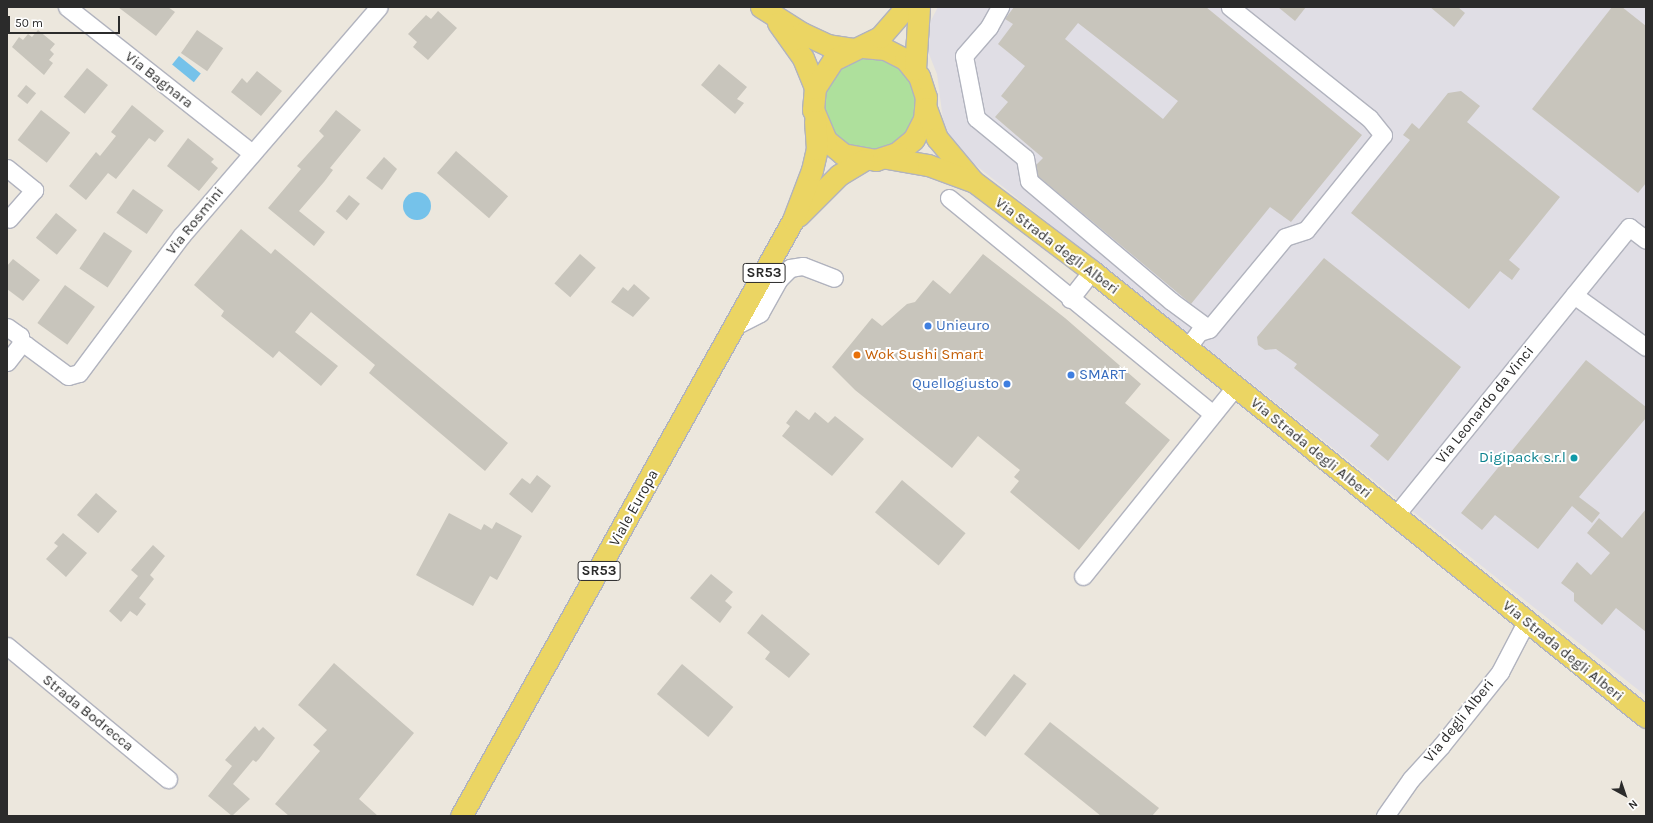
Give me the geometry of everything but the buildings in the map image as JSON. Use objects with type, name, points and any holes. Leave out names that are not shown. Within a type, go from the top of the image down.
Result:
[{"type":"main road","points":[[815,88],[829,64],[880,37],[906,7]]},
{"type":"main road","points":[[915,69],[919,7]]},
{"type":"main road","points":[[768,12],[828,45],[896,53],[915,69],[924,86],[926,108],[914,139],[887,158]]},
{"type":"main road","points":[[768,12],[803,58],[815,88]]},
{"type":"main road","name":"Viale Europa","points":[[461,816],[793,220],[812,170],[817,149],[815,88]]},
{"type":"main road","name":"Via Strada degli Alberi","points":[[926,108],[938,138],[973,181],[1092,271],[1526,622],[1646,717]]},
{"type":"main road","name":"Viale Europa","points":[[815,121],[834,148],[864,160]]},
{"type":"main road","name":"Viale Europa","points":[[793,220],[839,175],[864,160],[887,158]]},
{"type":"main road","name":"Via Strada degli Alberi","points":[[887,158],[928,165],[973,181]]},
{"type":"street","name":"Via Bagnara","points":[[67,7],[252,153]]},
{"type":"street","name":"Via Rosmini","points":[[21,344],[26,345],[68,376],[79,374],[182,235],[379,7]]},
{"type":"street","points":[[1000,7],[989,27],[964,56],[976,118],[1025,158],[1029,181],[1171,301],[1210,329]]},
{"type":"street","points":[[1187,348],[1199,332],[1210,329],[1285,237],[1306,230],[1383,135],[1369,118],[1230,7]]},
{"type":"street","points":[[7,168],[34,190],[9,219]]},
{"type":"street","points":[[948,198],[1070,299],[1213,414]]},
{"type":"street","name":"Via Leonardo da Vinci","points":[[1395,516],[1629,227],[1646,240]]},
{"type":"street","points":[[735,326],[760,313],[778,280],[790,268],[803,266],[834,278],[827,268],[814,265],[768,266]]},
{"type":"street","points":[[1070,299],[1092,271]]},
{"type":"street","points":[[1574,295],[1646,347]]},
{"type":"street","points":[[7,327],[20,336],[21,344],[7,362]]},
{"type":"street","points":[[1083,576],[1235,387]]},
{"type":"street","name":"Via degli Alberi","points":[[1385,816],[1411,779],[1442,746],[1500,672],[1526,622]]},
{"type":"street","name":"Strada Bodrecca","points":[[7,646],[168,779]]},
{"type":"shaded area","points":[[938,7],[1646,7],[1646,696],[959,152],[945,135],[937,74],[925,44],[925,32]]},
{"type":"green space","points":[[870,58],[888,61],[903,71],[913,86],[916,104],[913,122],[903,137],[888,147],[870,150],[852,147],[837,137],[827,122],[824,104],[827,86],[837,71],[852,61]]},
{"type":"water","points":[[179,56],[201,74],[194,82],[172,65]]},
{"type":"water","points":[[417,192],[427,196],[431,206],[427,216],[417,220],[407,216],[403,206],[407,196]]},
{"type":"place","name":"Unieuro","points":[[928,326]]},
{"type":"place","name":"Wok Sushi Smart","points":[[857,355]]},
{"type":"place","name":"SMART","points":[[1071,375]]},
{"type":"place","name":"Quellogiusto","points":[[1007,384]]},
{"type":"place","name":"Digipack s.r.l","points":[[1574,458]]}]
